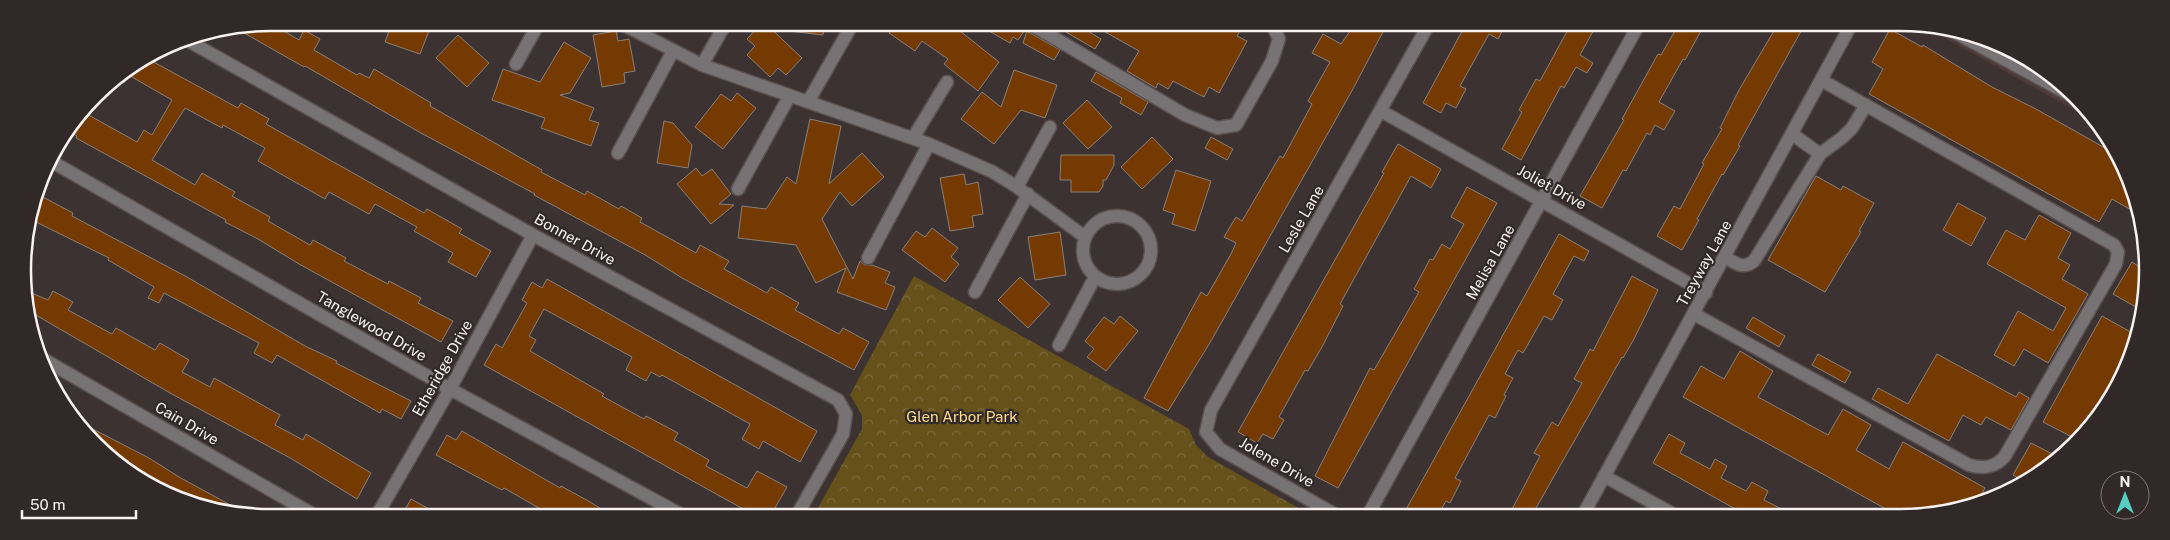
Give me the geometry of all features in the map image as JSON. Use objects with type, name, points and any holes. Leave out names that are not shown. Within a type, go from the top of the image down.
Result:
[{"type":"street","points":[[516,64],[535,31]]},
{"type":"street","points":[[636,31],[702,65],[913,138],[993,172],[1023,191],[1085,237]]},
{"type":"street","points":[[702,65],[721,31]]},
{"type":"street","points":[[808,102],[848,31]]},
{"type":"street","points":[[1041,31],[1185,115],[1217,128],[1236,125],[1272,61],[1279,39],[1275,31]]},
{"type":"street","name":"Lesle Lane","points":[[1206,432],[1211,410],[1425,31]]},
{"type":"street","name":"Melisa Lane","points":[[1371,509],[1635,31]]},
{"type":"street","name":"Treyway Lane","points":[[1586,509],[1706,293],[1847,31]]},
{"type":"street","points":[[1975,43],[2047,83]]},
{"type":"street","name":"Bonner Drive","points":[[194,44],[533,235],[838,400],[846,414],[844,434],[800,509]]},
{"type":"street","points":[[618,153],[673,50]]},
{"type":"street","points":[[1694,314],[1969,466],[1989,467],[2000,462],[2005,456],[2116,264],[2117,248],[2106,240],[1821,80]]},
{"type":"street","points":[[913,138],[947,82]]},
{"type":"street","points":[[738,189],[788,96]]},
{"type":"street","points":[[1725,257],[1739,266],[1754,261],[1820,154],[1847,132],[1866,105]]},
{"type":"street","name":"Joliet Drive","points":[[1381,111],[1543,200],[1706,293]]},
{"type":"street","points":[[975,292],[1023,191],[1050,127]]},
{"type":"street","points":[[1792,134],[1820,154]]},
{"type":"street","points":[[868,258],[929,144]]},
{"type":"street","name":"Tanglewood Drive","points":[[56,164],[450,389],[671,509]]},
{"type":"street","points":[[1117,216],[1136,222],[1148,237],[1150,257],[1147,266],[1141,274],[1123,283],[1104,282],[1095,277],[1085,262],[1083,245],[1085,237],[1098,222],[1107,217],[1117,216]]},
{"type":"street","name":"Etheridge Drive","points":[[380,509],[450,389],[533,235]]},
{"type":"street","points":[[1059,345],[1095,277]]},
{"type":"street","name":"Cain Drive","points":[[50,364],[304,509]]},
{"type":"street","name":"Jolene Drive","points":[[1206,432],[1220,448],[1326,509]]},
{"type":"street","points":[[1604,476],[1664,509]]},
{"type":"shaded area","points":[[1938,34],[1977,44],[2019,63],[2033,71],[2057,90],[2080,113]]},
{"type":"green space","name":"Glen Arbor Park","points":[[914,276],[1189,429],[1196,445],[1208,457],[1300,509],[817,509],[862,429],[862,415],[850,395]]},
{"type":"building","points":[[284,31],[299,40],[304,31],[306,31],[320,39],[314,50],[357,75],[359,73],[369,78],[374,69],[431,103],[430,106],[542,170],[541,172],[585,195],[587,191],[619,209],[621,206],[642,218],[640,222],[696,253],[700,245],[729,261],[724,269],[767,293],[771,287],[799,303],[795,310],[839,334],[843,328],[869,342],[854,370],[682,278],[647,256],[244,33]]},
{"type":"building","points":[[389,31],[429,31],[420,54],[385,42]]},
{"type":"building","points":[[616,31],[618,41],[629,39],[635,71],[624,73],[625,83],[602,87],[593,35]]},
{"type":"building","points":[[754,31],[773,31],[802,58],[786,75],[778,68],[770,77],[747,55],[755,46],[747,39]]},
{"type":"building","points":[[789,31],[823,31],[823,35]]},
{"type":"building","points":[[890,31],[960,31],[999,62],[978,91],[944,64],[948,59],[922,41],[915,51],[889,33]]},
{"type":"building","points":[[989,31],[1024,31],[1018,40],[1013,37],[1010,43]]},
{"type":"building","points":[[1027,31],[1060,50],[1054,60],[1023,43]]},
{"type":"building","points":[[1088,31],[1101,39],[1095,49],[1066,32]]},
{"type":"building","points":[[1103,31],[1240,31],[1237,36],[1247,41],[1219,93],[1209,87],[1204,97],[1173,81],[1168,89],[1158,83],[1156,88],[1127,71],[1139,51]]},
{"type":"building","points":[[1350,31],[1383,31],[1354,87],[1211,341],[1168,411],[1144,398],[1201,292],[1207,296],[1231,254],[1236,243],[1224,237],[1236,217],[1242,221],[1280,156],[1283,158],[1312,104],[1308,101],[1330,62],[1312,53],[1323,34],[1341,44]]},
{"type":"building","points":[[1462,31],[1502,31],[1498,39],[1489,34],[1460,86],[1466,89],[1456,108],[1446,103],[1441,113],[1423,103]]},
{"type":"building","points":[[1567,31],[1593,31],[1580,55],[1593,63],[1587,73],[1576,67],[1564,88],[1561,86],[1521,160],[1502,149],[1522,112],[1519,110],[1536,79],[1540,81]]},
{"type":"building","points":[[1675,31],[1701,31],[1659,102],[1675,111],[1664,130],[1655,125],[1650,135],[1647,133],[1626,171],[1623,170],[1602,208],[1580,196],[1624,120],[1622,119],[1658,54],[1661,55]]},
{"type":"building","points":[[1774,31],[1801,31],[1738,145],[1740,146],[1697,219],[1699,220],[1682,250],[1657,236],[1674,206],[1680,209],[1704,164],[1702,163],[1722,129],[1720,128],[1739,90]]},
{"type":"building","points":[[1889,31],[1894,31],[1922,47],[1923,45],[1992,87],[2036,109],[2105,148],[2121,179],[2131,210],[2112,199],[2099,222],[1869,94],[1883,69],[1872,62]]},
{"type":"building","points":[[458,35],[489,63],[467,87],[436,58]]},
{"type":"building","points":[[564,42],[591,58],[570,93],[560,95],[594,108],[589,120],[599,123],[591,146],[541,128],[545,118],[492,100],[503,69],[540,82]]},
{"type":"building","points":[[153,62],[238,108],[241,103],[269,119],[266,124],[424,213],[427,209],[462,229],[459,233],[491,251],[476,277],[448,262],[453,253],[414,231],[417,227],[375,204],[369,214],[329,192],[325,199],[258,161],[265,148],[223,125],[222,128],[185,108],[152,160],[195,185],[202,173],[235,192],[232,196],[270,217],[268,221],[310,245],[313,240],[346,258],[344,261],[388,284],[389,281],[421,298],[418,303],[453,321],[441,342],[299,264],[258,239],[225,222],[226,220],[76,138],[77,136],[74,134],[89,115],[137,142],[144,130],[152,135],[172,100],[131,76]]},
{"type":"building","points":[[1014,70],[1057,85],[1045,118],[1021,110],[994,144],[961,119],[982,92],[1001,107]]},
{"type":"building","points":[[1096,72],[1148,102],[1141,115],[1120,103],[1122,98],[1091,81]]},
{"type":"building","points":[[737,93],[756,108],[723,149],[695,127],[721,94],[731,101]]},
{"type":"building","points":[[1087,100],[1112,127],[1088,149],[1063,123]]},
{"type":"building","points":[[810,119],[841,126],[829,184],[862,153],[884,177],[852,206],[840,192],[822,219],[853,279],[860,261],[865,265],[872,265],[890,272],[885,283],[895,287],[886,310],[837,292],[846,268],[816,283],[796,245],[738,238],[742,206],[766,209],[787,177],[796,184]]},
{"type":"building","points":[[664,121],[673,123],[692,145],[688,168],[657,163]]},
{"type":"building","points":[[1152,137],[1173,159],[1142,189],[1121,167]]},
{"type":"building","points":[[1211,137],[1233,149],[1227,160],[1205,148]]},
{"type":"building","points":[[1398,144],[1441,169],[1431,188],[1411,176],[1340,304],[1343,306],[1323,345],[1308,371],[1305,370],[1279,417],[1284,420],[1273,439],[1263,434],[1257,443],[1238,432],[1384,173],[1382,172]]},
{"type":"building","points":[[1061,155],[1114,155],[1114,165],[1106,180],[1103,180],[1103,186],[1099,192],[1071,192],[1071,180],[1060,180]]},
{"type":"building","points":[[696,168],[702,176],[712,169],[731,194],[719,204],[734,205],[711,224],[677,184]]},
{"type":"building","points":[[1176,170],[1211,181],[1195,231],[1172,224],[1175,214],[1163,210]]},
{"type":"building","points":[[964,174],[966,185],[978,182],[983,214],[972,216],[974,227],[950,231],[940,178]]},
{"type":"building","points":[[1816,176],[1841,190],[1843,186],[1874,203],[1859,231],[1861,232],[1825,292],[1768,260]]},
{"type":"building","points":[[1467,187],[1497,203],[1338,488],[1315,476],[1370,368],[1374,370],[1419,292],[1414,289],[1430,259],[1433,260],[1442,244],[1450,249],[1464,224],[1451,217]]},
{"type":"building","points":[[43,197],[73,213],[72,216],[187,277],[305,346],[411,401],[401,419],[382,409],[380,413],[277,355],[272,363],[254,353],[259,343],[164,293],[159,303],[148,298],[154,287],[108,260],[109,258],[36,222]]},
{"type":"building","points":[[1958,203],[1986,218],[1971,246],[1943,230]]},
{"type":"building","points":[[2039,215],[2071,233],[2058,258],[2070,265],[2062,279],[2088,294],[2048,363],[2024,349],[2014,366],[1994,355],[2018,311],[2053,331],[2066,308],[1987,264],[2006,230],[2025,240]]},
{"type":"building","points":[[932,228],[958,248],[951,257],[959,264],[945,282],[902,250],[916,231],[925,237]]},
{"type":"building","points":[[1060,232],[1066,275],[1035,280],[1028,237]]},
{"type":"building","points":[[1559,234],[1589,251],[1584,261],[1574,256],[1553,294],[1563,300],[1552,320],[1544,316],[1523,353],[1518,350],[1505,374],[1513,378],[1504,395],[1506,396],[1495,418],[1489,415],[1455,478],[1461,481],[1450,503],[1446,501],[1441,509],[1406,509]]},
{"type":"building","points":[[2132,262],[2139,266],[2136,307],[2113,294]]},
{"type":"building","points":[[1632,276],[1658,290],[1634,339],[1535,509],[1512,509],[1540,456],[1534,453],[1552,422],[1558,426],[1582,383],[1574,379],[1590,349],[1593,351]]},
{"type":"building","points":[[1020,277],[1050,304],[1028,328],[998,300]]},
{"type":"building","points":[[547,279],[817,431],[800,462],[763,441],[759,449],[742,439],[750,424],[662,375],[660,377],[651,372],[646,381],[626,370],[632,357],[544,309],[529,336],[536,340],[530,351],[604,394],[602,396],[644,419],[646,416],[678,433],[674,440],[709,460],[706,466],[747,488],[757,471],[787,487],[774,509],[743,509],[484,365],[496,344],[502,348],[527,303],[522,300],[532,282],[542,288]]},
{"type":"building","points":[[53,291],[73,302],[68,310],[112,334],[116,328],[155,350],[160,343],[189,360],[182,372],[210,387],[214,378],[280,415],[275,425],[303,440],[306,434],[371,473],[357,499],[292,459],[170,393],[36,315],[32,293],[48,300]]},
{"type":"building","points":[[1120,316],[1138,331],[1106,371],[1087,357],[1094,349],[1085,341],[1104,317],[1114,324]]},
{"type":"building","points":[[2102,316],[2131,332],[2121,361],[2099,403],[2071,437],[2043,422]]},
{"type":"building","points":[[1753,317],[1785,336],[1779,347],[1746,328]]},
{"type":"building","points":[[1740,351],[1773,371],[1758,397],[1828,435],[1843,409],[1871,425],[1856,450],[1889,469],[1903,442],[1985,488],[1981,494],[1962,501],[1931,507],[1886,509],[1683,397],[1701,366],[1724,379]]},
{"type":"building","points":[[1818,354],[1851,372],[1845,383],[1812,365]]},
{"type":"building","points":[[1937,354],[2016,397],[2019,392],[2029,398],[2011,430],[1986,417],[1981,425],[1963,415],[1949,441],[1872,399],[1878,388],[1908,404]]},
{"type":"building","points":[[91,428],[149,458],[231,506],[193,496],[151,477],[137,469],[113,450]]},
{"type":"building","points":[[462,431],[560,488],[561,486],[601,509],[541,509],[504,488],[502,490],[436,455],[447,435],[456,440]]},
{"type":"building","points":[[1669,434],[1685,443],[1680,453],[1710,469],[1715,459],[1727,466],[1721,478],[1746,491],[1752,482],[1768,491],[1764,500],[1781,509],[1735,509],[1653,463]]},
{"type":"building","points":[[2031,443],[2052,454],[2033,469],[2019,477],[2013,475]]},
{"type":"building","points":[[411,499],[429,509],[405,509]]}]
